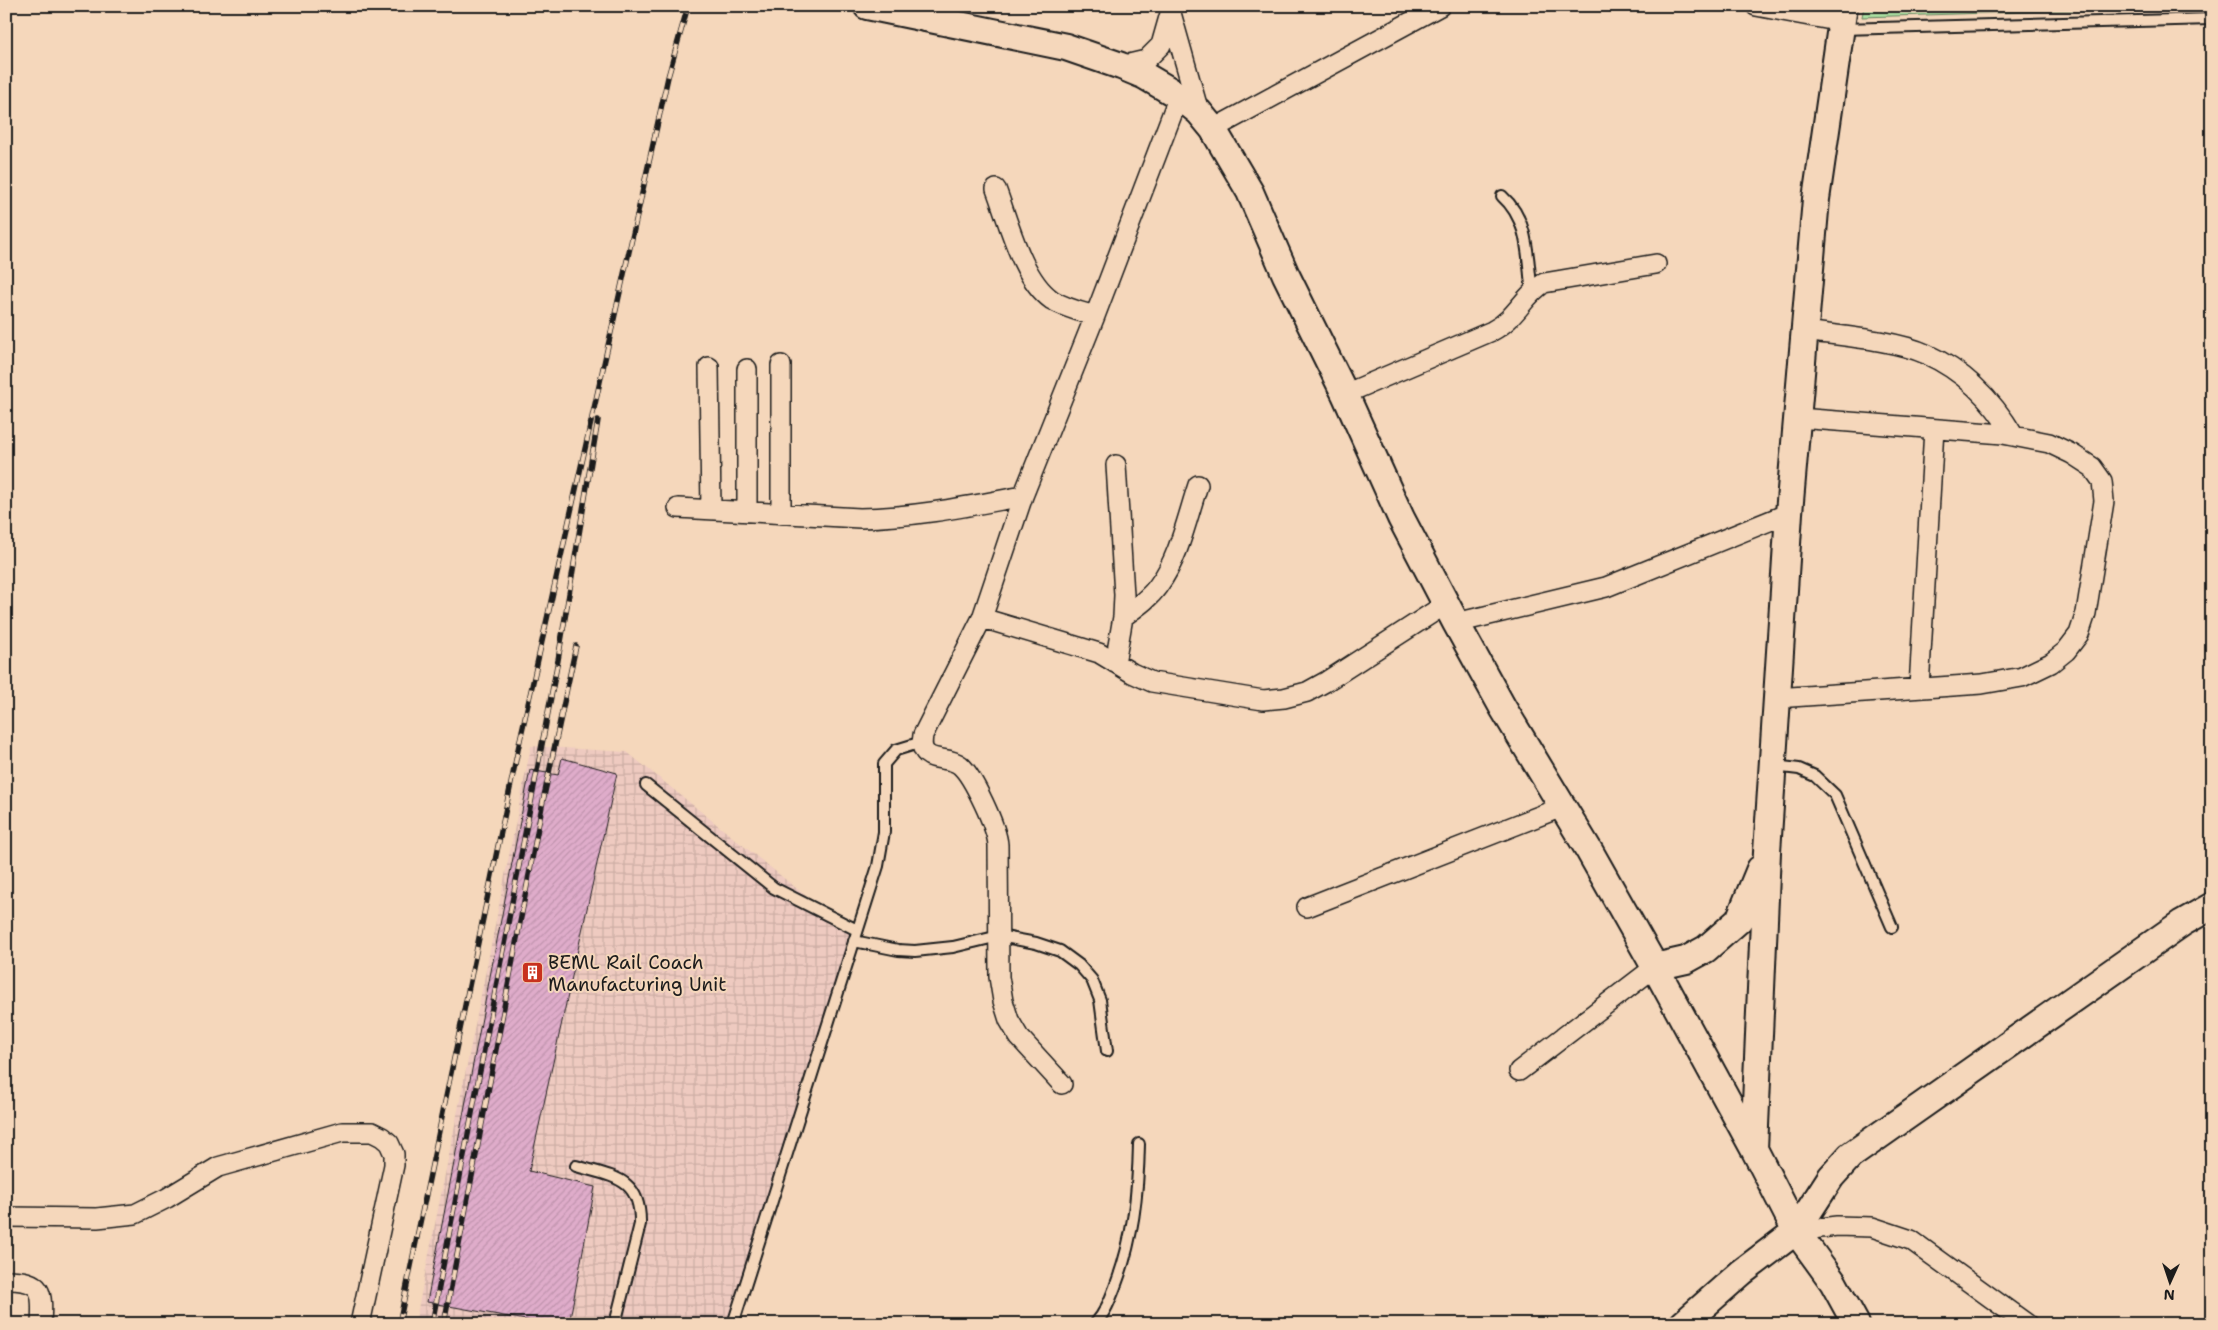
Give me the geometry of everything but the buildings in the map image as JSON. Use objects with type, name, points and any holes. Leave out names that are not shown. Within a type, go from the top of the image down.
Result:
[{"type":"main road","points":[[867,6],[1066,47],[1145,76],[1197,112],[1250,192],[1286,275],[1345,394],[1401,518],[1451,614],[1503,708],[1655,967],[1796,1231],[1833,1282],[1856,1324]]},
{"type":"main road","points":[[1754,1150],[1767,852],[1789,513],[1816,198],[1842,19]]},
{"type":"main road","points":[[1655,967],[1686,960],[1706,949],[1739,920],[1767,852]]},
{"type":"main road","points":[[1683,1324],[1742,1272],[1796,1231],[1831,1177],[1850,1156],[2174,929],[2212,906]]},
{"type":"main road","points":[[1742,1272],[1783,1256],[1795,1256],[1833,1282]]},
{"type":"street","points":[[1062,1084],[1030,1052],[1008,1020],[999,977],[998,845],[996,828],[964,770],[954,762],[927,754],[923,748],[923,736],[982,618],[1023,496],[1095,316],[1197,112],[1440,6]]},
{"type":"street","points":[[1756,6],[1842,19]]},
{"type":"street","points":[[1121,66],[1146,60],[1161,45],[1170,8]]},
{"type":"street","points":[[1170,8],[1197,112]]},
{"type":"street","points":[[996,189],[1026,269],[1034,284],[1053,301],[1095,316]]},
{"type":"street","points":[[1345,394],[1492,331],[1512,318],[1532,292],[1551,281],[1656,264]]},
{"type":"street","points":[[1805,331],[1902,346],[1925,353],[1945,364],[1983,393],[2001,414],[2014,436]]},
{"type":"street","points":[[781,365],[781,514]]},
{"type":"street","points":[[710,367],[711,510]]},
{"type":"street","points":[[746,369],[747,512]]},
{"type":"street","points":[[1776,698],[1982,684],[2022,677],[2051,663],[2066,651],[2079,634],[2086,613],[2104,501],[2102,481],[2092,467],[2072,454],[2049,444],[2014,436],[1798,418]]},
{"type":"street","points":[[1919,688],[1934,429]]},
{"type":"street","points":[[1115,663],[1123,617],[1124,595],[1116,465]]},
{"type":"street","points":[[1123,617],[1139,606],[1157,588],[1166,575],[1198,485]]},
{"type":"street","points":[[678,508],[781,514],[886,517],[954,509],[1023,496]]},
{"type":"street","points":[[982,618],[1099,653],[1152,682],[1263,700],[1284,698],[1307,692],[1451,614],[1606,587],[1789,513]]},
{"type":"street","points":[[1307,907],[1562,806]]},
{"type":"street","points":[[1519,1071],[1655,967]]},
{"type":"street","points":[[6,1217],[97,1218],[135,1214],[231,1162],[342,1132],[372,1132],[389,1143],[394,1154],[394,1165],[360,1324]]},
{"type":"street","points":[[1796,1231],[1836,1226],[1872,1227],[1911,1240],[2027,1324]]},
{"type":"street","points":[[6,1280],[27,1282],[39,1290],[42,1298],[41,1324]]},
{"type":"lane","points":[[1842,19],[2212,19]]},
{"type":"lane","points":[[1502,196],[1514,209],[1523,226],[1532,292]]},
{"type":"lane","points":[[733,1324],[878,866],[883,843],[884,764],[896,750],[922,742]]},
{"type":"lane","points":[[1772,765],[1799,769],[1815,776],[1835,795],[1892,927]]},
{"type":"lane","points":[[646,785],[774,888],[858,930]]},
{"type":"lane","points":[[854,941],[898,950],[915,951],[953,947],[999,936],[1036,942],[1060,951],[1079,965],[1092,980],[1100,1000],[1107,1051]]},
{"type":"lane","points":[[1095,1324],[1106,1309],[1122,1268],[1132,1232],[1138,1186],[1139,1144]]},
{"type":"lane","points":[[576,1166],[619,1179],[637,1195],[640,1208],[640,1224],[615,1324]]},
{"type":"shaded area","points":[[531,746],[627,752],[858,938],[740,1324],[415,1324]]},
{"type":"shaded area","points":[[2212,1318],[2212,1324],[2141,1324]]},
{"type":"green space","points":[[1864,6],[2207,6],[1862,17]]},
{"type":"railway","points":[[399,1324],[520,740],[668,77],[688,6]]},
{"type":"railway","points":[[432,1324],[558,660],[598,420]]},
{"type":"railway","points":[[444,1324],[543,801],[576,646]]},
{"type":"place","name":"BEML Rail Coach Manufacturing Unit","points":[[532,973]]}]
